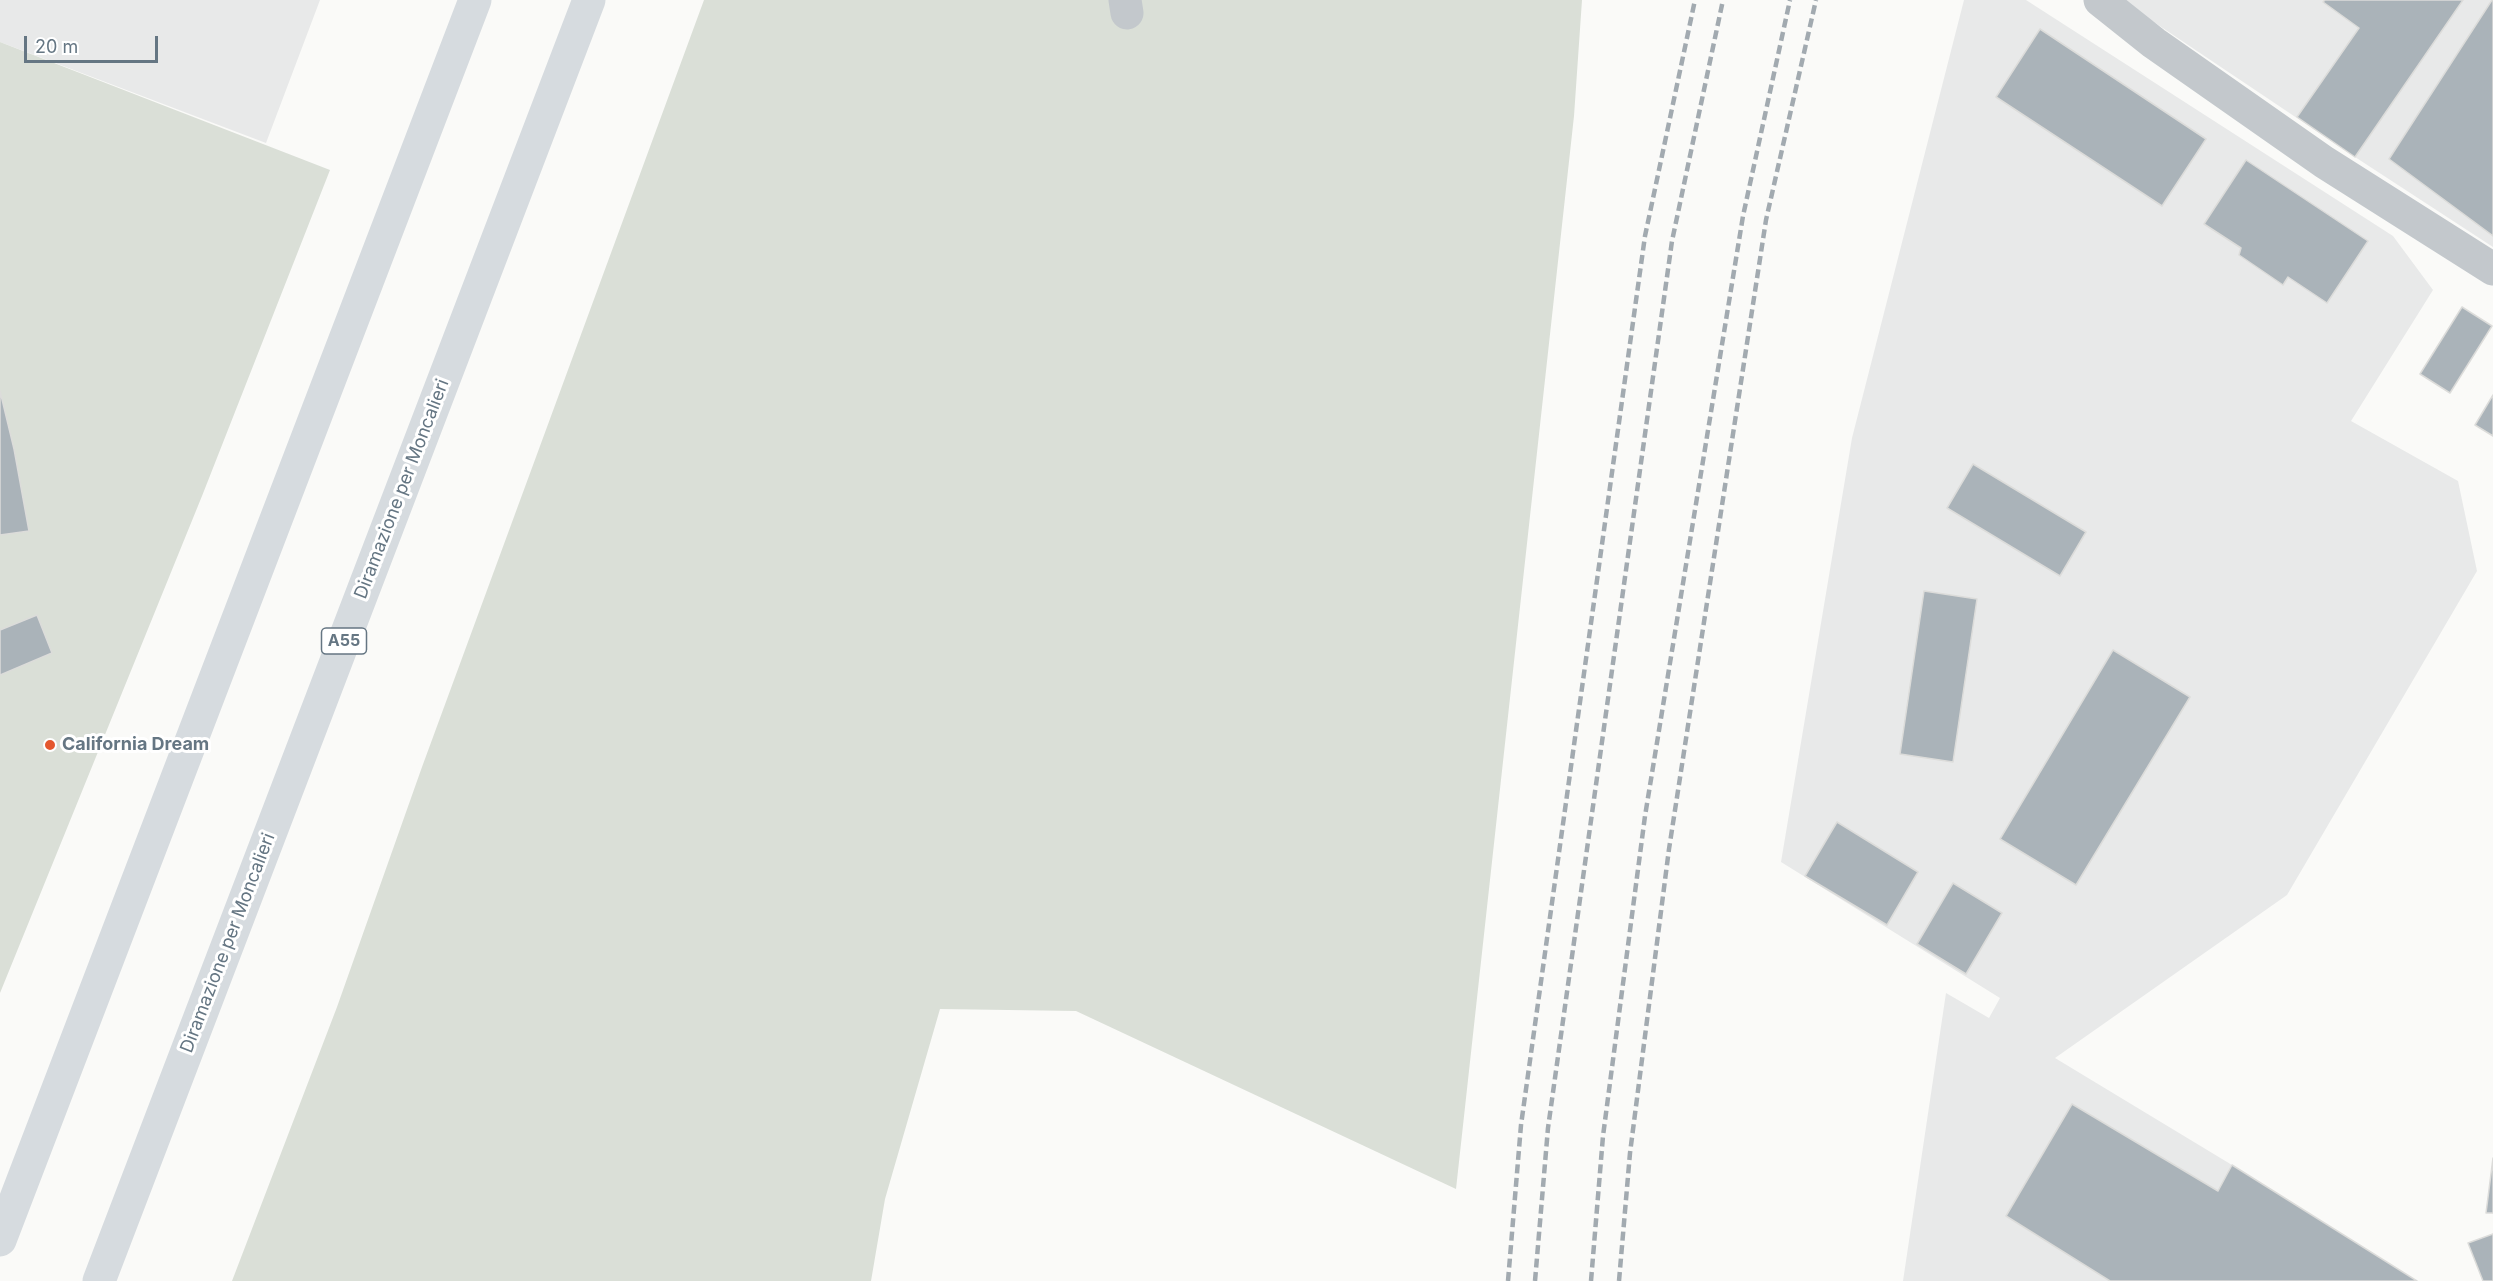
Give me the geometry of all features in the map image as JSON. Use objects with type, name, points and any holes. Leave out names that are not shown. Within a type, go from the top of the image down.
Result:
[{"type":"highway","points":[[0,1240],[475,0]]},
{"type":"highway","name":"Diramazione per Moncalieri","points":[[99,1281],[589,0]]},
{"type":"street","points":[[2100,0],[2154,44],[2324,162],[2493,269]]},
{"type":"shaded area","points":[[0,0],[320,0],[266,143],[0,42]]},
{"type":"shaded area","points":[[704,0],[1582,0],[1574,116],[1456,1189],[1076,1011],[940,1009],[885,1199],[871,1281],[232,1281],[337,1007],[422,767]]},
{"type":"shaded area","points":[[1964,0],[2026,0],[2393,236],[2433,290],[2351,421],[2458,481],[2477,571],[2287,895],[2055,1058],[2417,1281],[1903,1281],[1946,993],[1989,1018],[2000,998],[1781,862],[1852,438]]},
{"type":"shaded area","points":[[2121,0],[2493,0],[2493,247],[2355,157]]},
{"type":"shaded area","name":"California Dream","points":[[0,42],[330,170],[202,496],[0,993]]},
{"type":"building","points":[[2325,0],[2463,0],[2355,157],[2297,117],[2359,28],[2323,2]]},
{"type":"building","points":[[2493,0],[2493,236],[2389,159]]},
{"type":"building","points":[[2040,29],[2206,139],[2162,206],[1996,97]]},
{"type":"building","points":[[2246,160],[2368,241],[2327,303],[2288,277],[2283,285],[2239,255],[2241,248],[2204,224]]},
{"type":"building","points":[[2462,307],[2492,326],[2450,393],[2420,374]]},
{"type":"building","points":[[0,391],[14,449],[29,531],[0,535]]},
{"type":"building","points":[[2493,395],[2493,436],[2475,425]]},
{"type":"building","points":[[1973,464],[2086,532],[2060,576],[1947,508]]},
{"type":"building","points":[[1924,591],[1977,599],[1953,762],[1900,754]]},
{"type":"building","points":[[37,615],[52,653],[0,675],[0,630]]},
{"type":"building","points":[[2113,650],[2190,697],[2076,885],[2000,839]]},
{"type":"building","points":[[1837,822],[1918,872],[1887,925],[1805,876]]},
{"type":"building","points":[[1953,883],[2002,913],[1966,974],[1917,944]]},
{"type":"building","points":[[2072,1104],[2218,1191],[2232,1165],[2417,1281],[2110,1281],[2006,1216]]},
{"type":"building","points":[[2493,1158],[2493,1213],[2486,1213]]},
{"type":"building","points":[[2493,1234],[2493,1281],[2483,1281],[2468,1243]]},
{"type":"railway","points":[[1508,1281],[1521,1125],[1645,236],[1695,0]]},
{"type":"railway","points":[[1535,1281],[1548,1128],[1672,241],[1723,0]]},
{"type":"railway","points":[[1591,1281],[1603,1136],[1645,816],[1743,216],[1790,0]]},
{"type":"railway","points":[[1619,1281],[1630,1153],[1669,849],[1766,220],[1816,0]]},
{"type":"place","name":"California Dream","points":[[50,745]]}]
